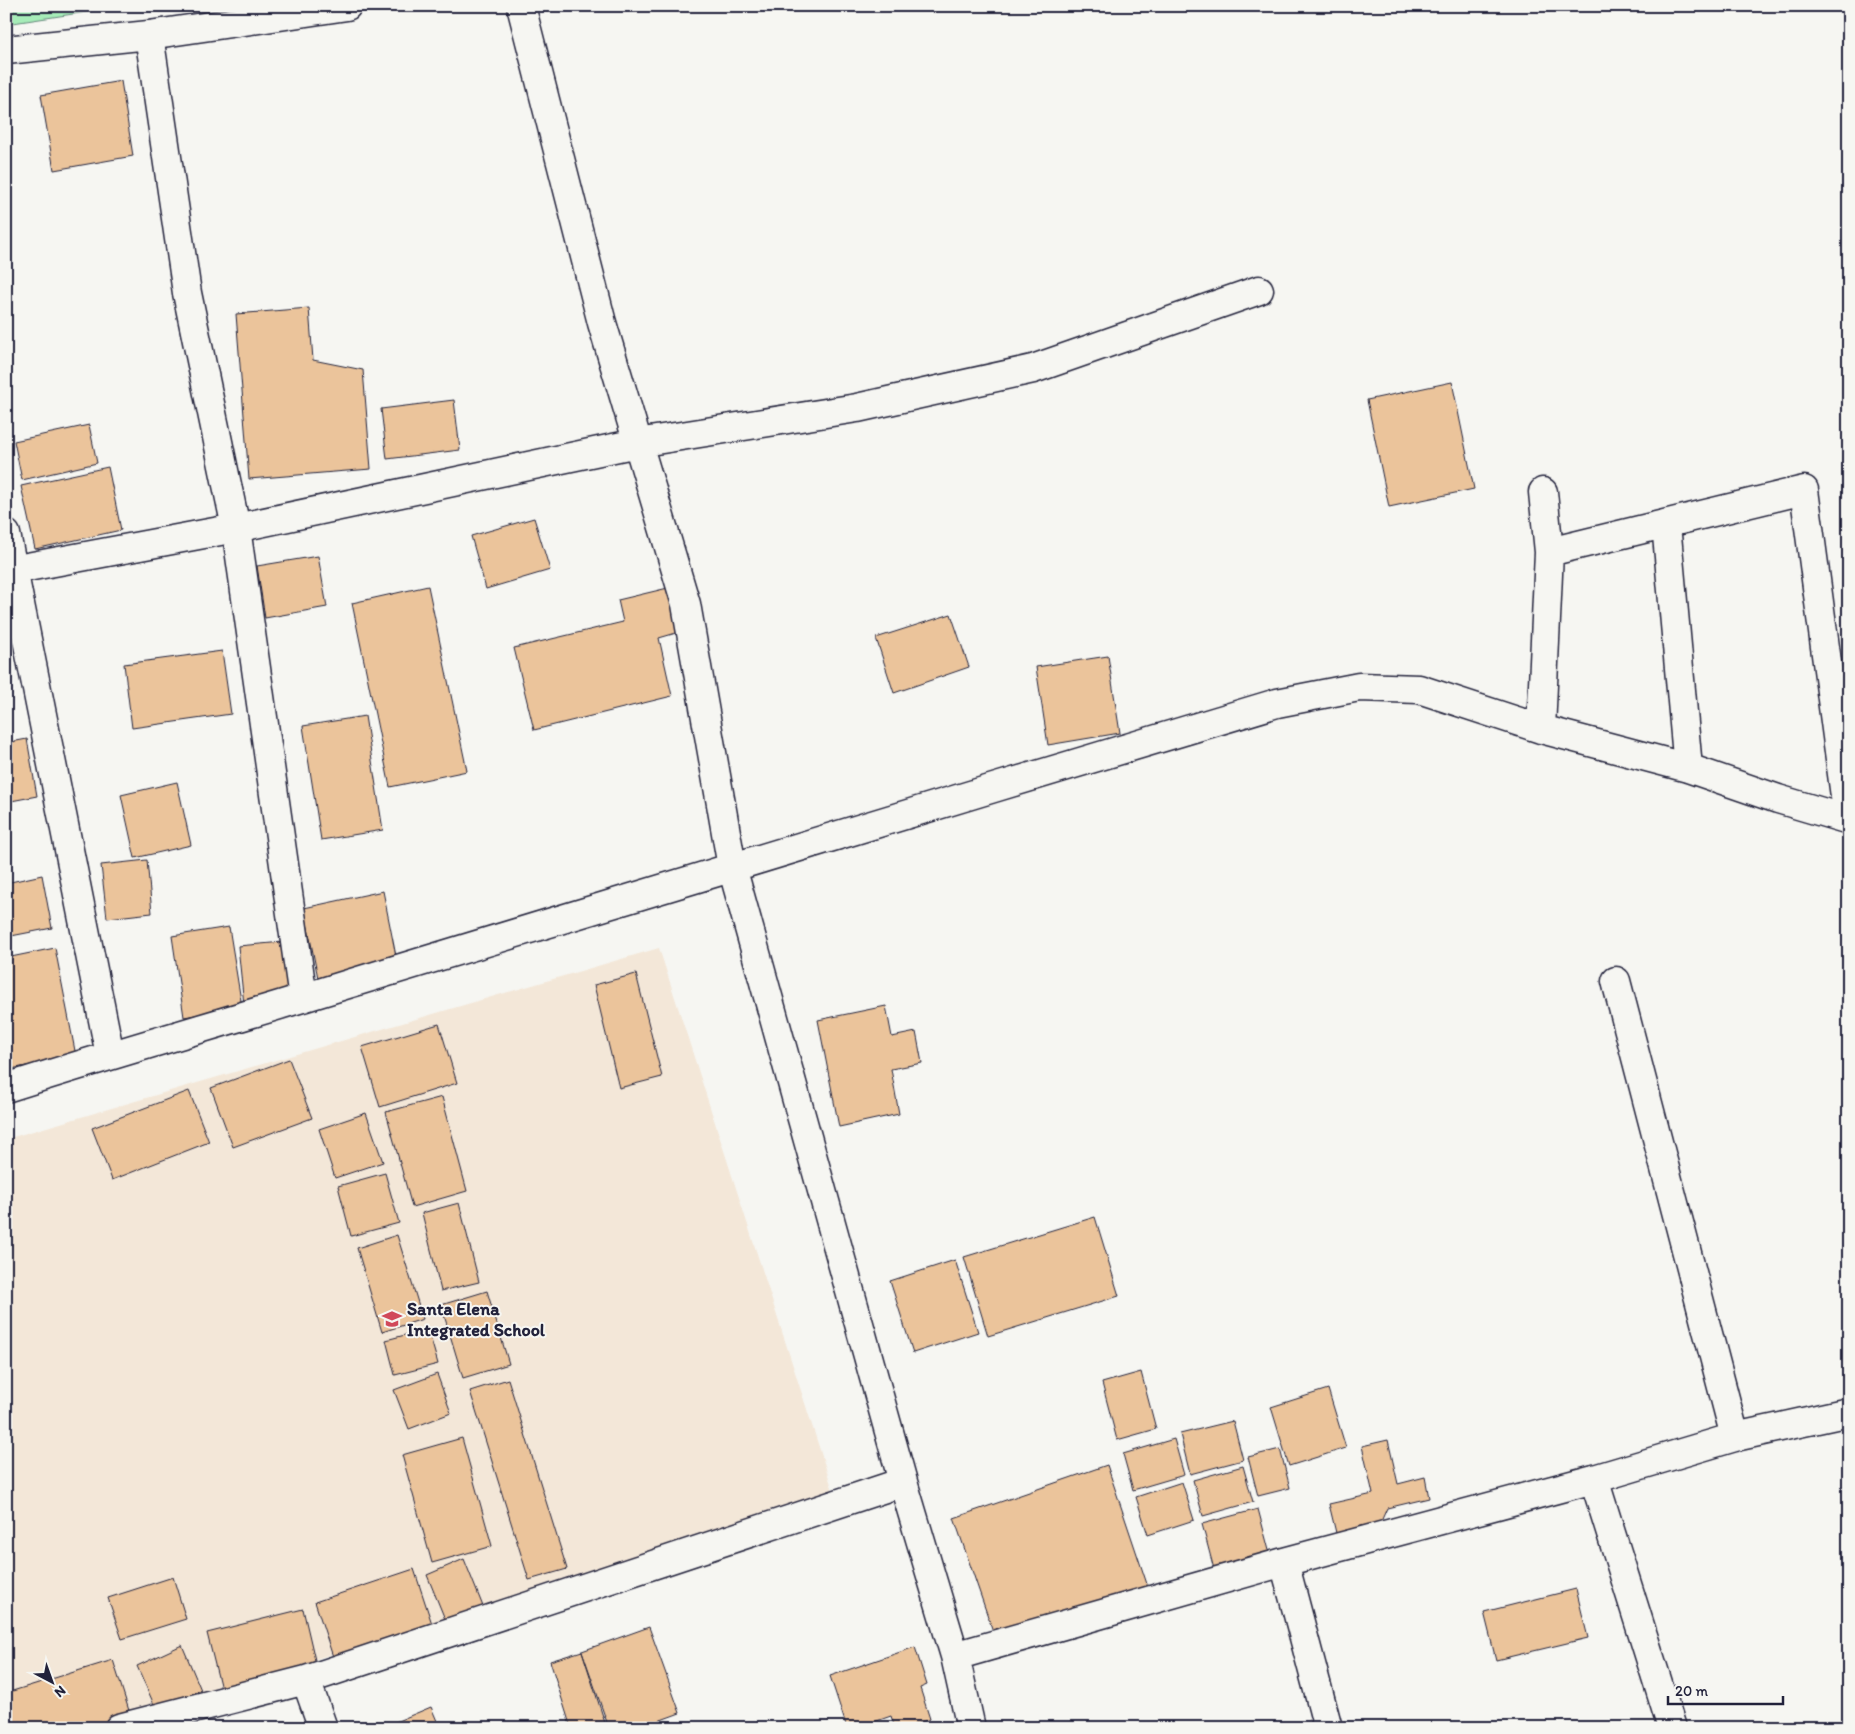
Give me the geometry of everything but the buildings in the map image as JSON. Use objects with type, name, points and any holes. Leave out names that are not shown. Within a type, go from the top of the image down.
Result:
[{"type":"street","points":[[6,50],[149,35],[347,6]]},
{"type":"street","points":[[521,6],[602,323],[686,604],[732,867],[903,1482],[955,1656],[971,1728]]},
{"type":"street","points":[[149,35],[187,293],[236,528],[303,998]]},
{"type":"street","points":[[10,571],[236,528],[637,443],[857,408],[1033,369],[1259,290]]},
{"type":"street","points":[[6,1088],[1278,703],[1359,687],[1419,688],[1540,729],[1688,768],[1778,799],[1848,819],[1804,490],[1549,552]]},
{"type":"street","points":[[1540,729],[1549,552],[1544,492]]},
{"type":"street","points":[[1666,524],[1688,768]]},
{"type":"street","points":[[6,534],[10,571],[110,1055]]},
{"type":"street","points":[[1616,981],[1735,1437]]},
{"type":"street","points":[[955,1656],[1284,1562],[1594,1479],[1735,1437],[1849,1412]]},
{"type":"street","points":[[1594,1479],[1672,1728]]},
{"type":"street","points":[[119,1728],[306,1680],[903,1482]]},
{"type":"street","points":[[1284,1562],[1328,1728]]},
{"type":"street","points":[[306,1680],[323,1728]]},
{"type":"shaded area","name":"Santa Elena Integrated School","points":[[659,948],[836,1500],[90,1728],[6,1728],[6,1139]]},
{"type":"green space","points":[[6,6],[127,6],[6,24]]},
{"type":"place","name":"Santa Elena Integrated School","points":[[392,1319]]}]
